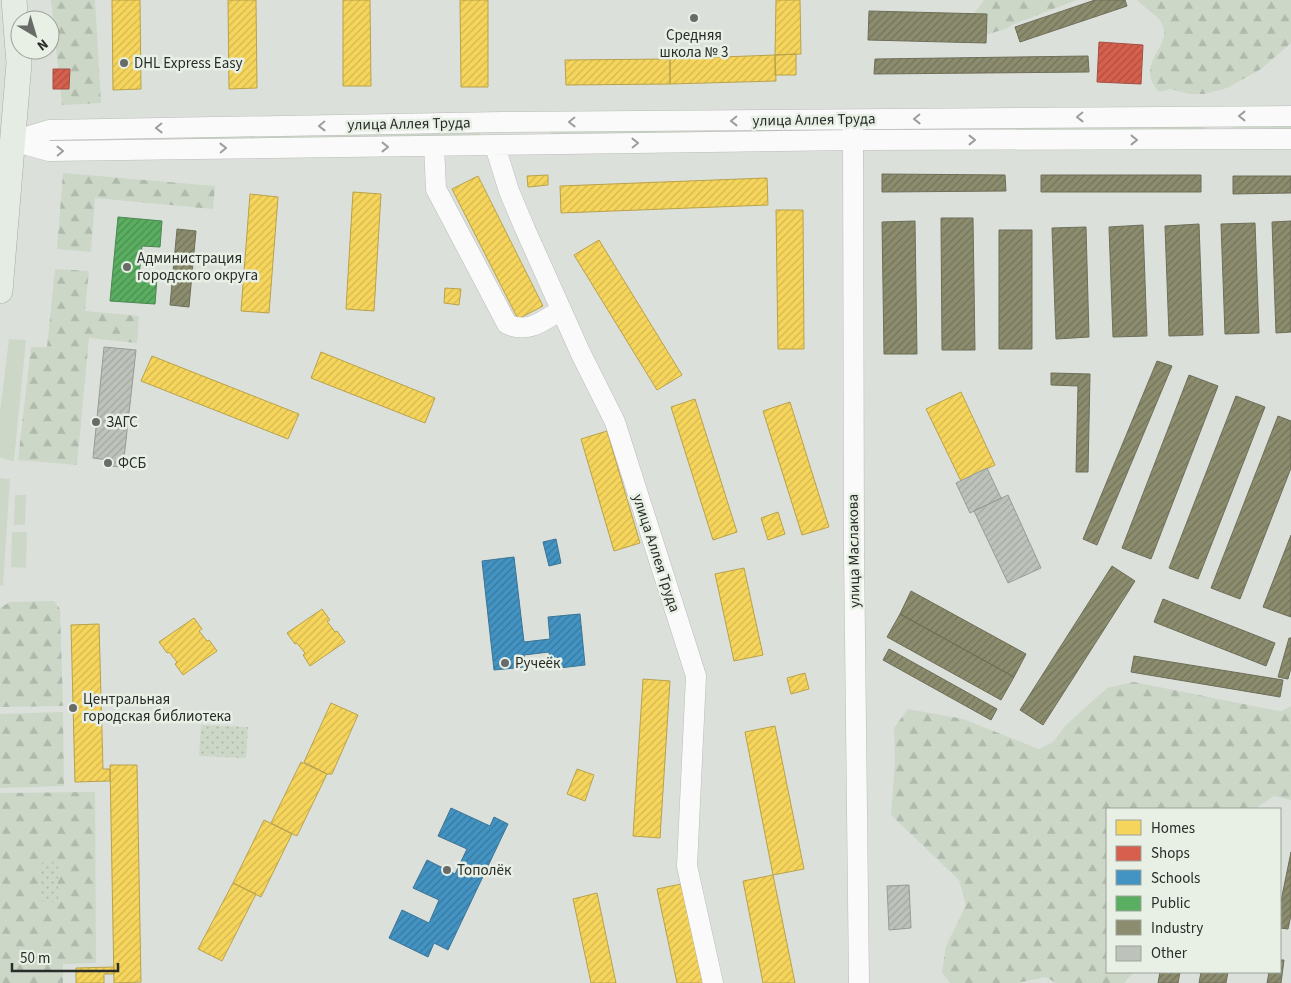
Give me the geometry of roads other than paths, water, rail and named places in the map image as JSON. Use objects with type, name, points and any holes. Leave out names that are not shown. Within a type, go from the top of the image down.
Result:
[{"type":"main road","points":[[0,290],[19,63],[14,0]]},
{"type":"main road","points":[[0,39],[6,98],[13,141]]},
{"type":"street","name":"улица Аллея Труда","points":[[13,141],[49,130],[503,122],[1291,116]]},
{"type":"street","name":"улица Маслакова","points":[[853,119],[854,551],[859,983]]},
{"type":"street","name":"улица Аллея Труда","points":[[13,141],[49,151],[853,140],[1291,139]]},
{"type":"street","points":[[434,146],[436,189],[507,324],[515,328],[525,328],[536,325],[561,310]]},
{"type":"street","name":"улица Аллея Труда","points":[[495,146],[509,191],[524,229],[614,422],[696,676],[687,866],[713,983]]},
{"type":"street","points":[[524,229],[544,232]]},
{"type":"place","name":"Средняя школа № 3","points":[[694,18]]},
{"type":"place","name":"DHL Express Easy","points":[[124,63]]},
{"type":"place","name":"Администрация городского округа","points":[[127,267]]},
{"type":"place","name":"ЗАГС","points":[[96,422]]},
{"type":"place","name":"ФСБ","points":[[108,463]]},
{"type":"place","name":"Ручеёк","points":[[505,663]]},
{"type":"place","name":"Центральная городская библиотека","points":[[73,708]]},
{"type":"place","name":"Тополёк","points":[[447,870]]}]
